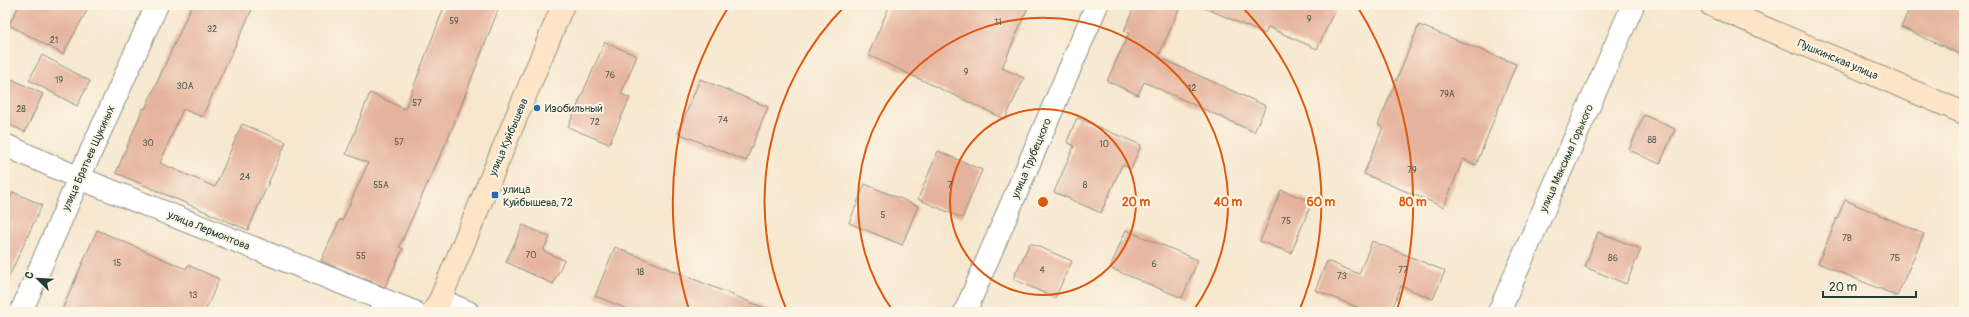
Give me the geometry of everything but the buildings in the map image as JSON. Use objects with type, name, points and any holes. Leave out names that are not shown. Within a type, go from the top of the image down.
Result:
[{"type":"street","name":"улица Братьев Щукиных","points":[[21,312],[79,178],[157,5]]},
{"type":"street","name":"улица Куйбышева","points":[[436,306],[562,5]]},
{"type":"street","name":"улица Трубецкого","points":[[966,312],[1097,5]]},
{"type":"street","name":"улица Максима Горького","points":[[1500,312],[1633,5]]},
{"type":"street","name":"Пушкинская улица","points":[[1711,5],[1964,113]]},
{"type":"street","name":"улица Лермонтова","points":[[5,145],[79,178],[414,312]]},
{"type":"street","points":[[436,306],[468,312]]},
{"type":"place","name":"Изобильный","points":[[537,108]]},
{"type":"place","name":"улица Куйбышева, 72","points":[[495,195]]}]
